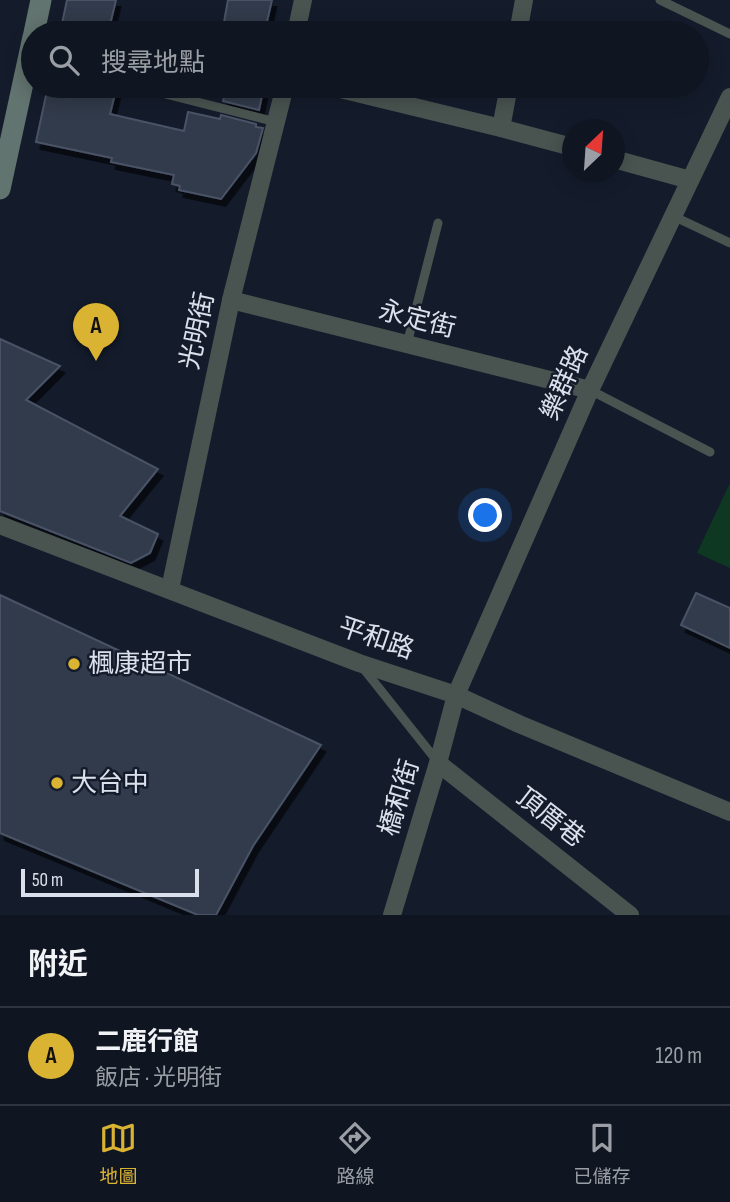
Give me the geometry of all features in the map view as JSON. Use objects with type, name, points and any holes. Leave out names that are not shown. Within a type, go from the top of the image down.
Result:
[{"type":"main road","points":[[37,21],[41,0]]},
{"type":"main road","points":[[0,189],[21,94]]},
{"type":"street","points":[[299,21],[303,0]]},
{"type":"street","points":[[520,21],[524,0]]},
{"type":"street","name":"樂群路","points":[[456,695],[590,390],[730,97]]},
{"type":"street","name":"光明街","points":[[170,589],[231,300],[282,98]]},
{"type":"street","points":[[377,98],[562,145]]},
{"type":"street","points":[[501,128],[507,98]]},
{"type":"street","points":[[625,162],[690,180]]},
{"type":"street","name":"永定街","points":[[231,300],[590,390]]},
{"type":"street","name":"平和路","points":[[0,524],[359,663],[456,695],[730,812]]},
{"type":"street","name":"橋和街","points":[[392,915],[456,695]]},
{"type":"street","name":"頂厝巷","points":[[438,762],[630,915]]},
{"type":"lane","points":[[660,0],[703,21]]},
{"type":"lane","points":[[709,24],[730,34]]},
{"type":"lane","points":[[181,98],[276,122]]},
{"type":"lane","points":[[673,216],[730,243]]},
{"type":"lane","points":[[407,344],[438,223]]},
{"type":"lane","points":[[590,390],[710,452]]},
{"type":"lane","points":[[359,663],[438,762]]},
{"type":"green space","points":[[730,483],[730,568],[697,553]]},
{"type":"building","points":[[67,0],[116,0],[111,21],[63,21]]},
{"type":"building","points":[[228,0],[272,0],[267,21],[224,21]]},
{"type":"building","points":[[45,98],[114,98],[110,114],[184,131],[188,112],[220,119],[221,115],[263,128],[256,153],[221,199],[179,190],[180,186],[172,184],[174,175],[111,162],[112,158],[36,142]]},
{"type":"building","points":[[224,98],[262,98],[259,110],[223,101]]},
{"type":"building","points":[[0,339],[60,366],[26,400],[158,469],[120,516],[158,534],[150,553],[131,563],[0,511]]},
{"type":"building","points":[[696,593],[730,608],[730,648],[681,625]]},
{"type":"building","name":"楓康超市","points":[[0,595],[321,745],[253,846],[216,915],[198,915],[0,833]]},
{"type":"place","name":"二鹿行館","points":[[96,361]]},
{"type":"place","name":"楓康超市","points":[[74,664]]},
{"type":"place","name":"大台中","points":[[57,783]]}]
